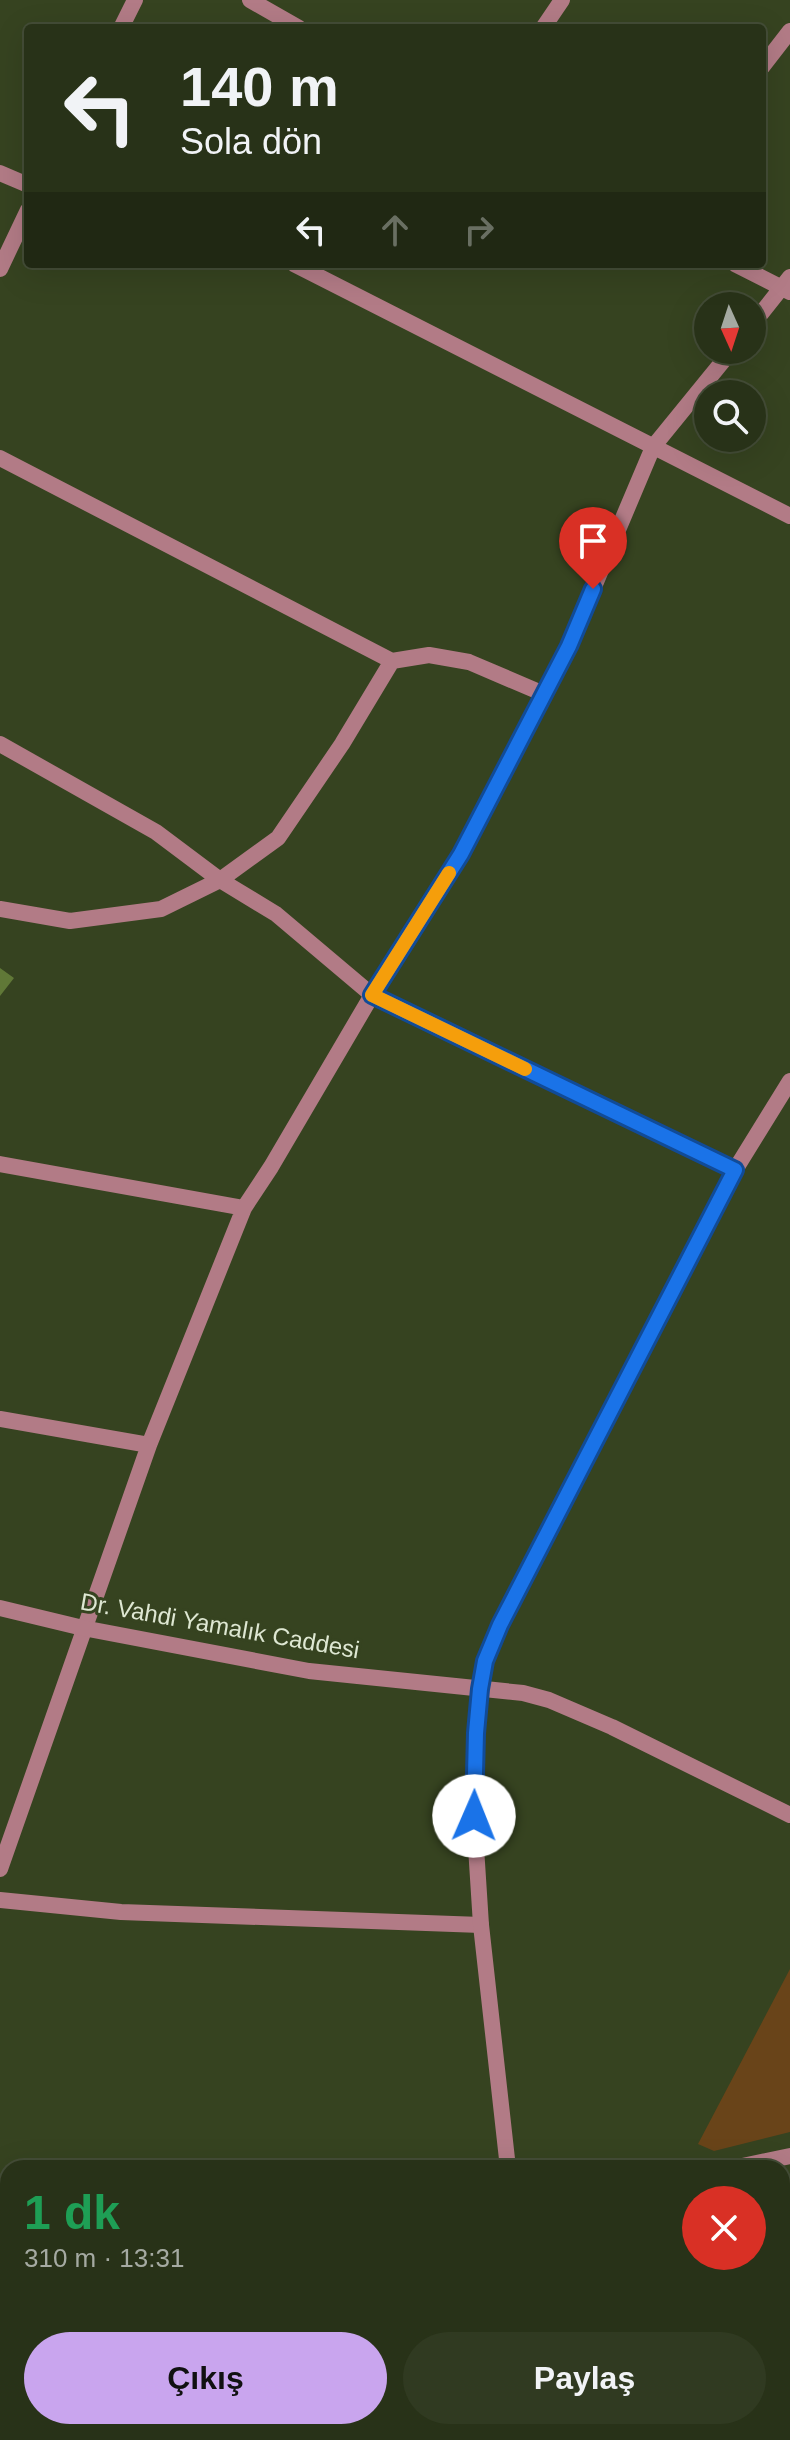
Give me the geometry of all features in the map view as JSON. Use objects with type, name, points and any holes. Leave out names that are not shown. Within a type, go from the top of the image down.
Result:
[{"type":"street","points":[[123,24],[135,0]]},
{"type":"street","points":[[250,0],[292,24]]},
{"type":"street","points":[[546,24],[562,0]]},
{"type":"street","points":[[766,62],[790,31]]},
{"type":"street","points":[[0,173],[24,183]]},
{"type":"street","points":[[0,269],[24,218]]},
{"type":"street","points":[[302,268],[790,516]]},
{"type":"street","points":[[744,268],[787,286],[766,309]]},
{"type":"street","points":[[0,1869],[149,1445],[244,1208],[461,854],[569,646],[653,447],[721,364]]},
{"type":"street","points":[[0,458],[392,661],[429,655],[469,662],[544,694]]},
{"type":"street","points":[[0,909],[70,921],[161,909],[220,880],[278,838],[342,744],[392,661]]},
{"type":"street","points":[[0,744],[156,832],[220,880],[276,914],[372,995],[735,1170]]},
{"type":"street","points":[[507,2160],[481,1925],[474,1816],[476,1733],[485,1661],[500,1625],[735,1170],[790,1081]]},
{"type":"street","points":[[0,1164],[244,1208]]},
{"type":"street","points":[[0,1419],[149,1445]]},
{"type":"street","name":"Dr. Vahdi Yamalık Caddesi","points":[[0,1608],[83,1628],[309,1671],[523,1693],[549,1700],[612,1727],[790,1815]]},
{"type":"street","points":[[0,1900],[121,1912],[481,1925]]},
{"type":"shaded area","points":[[790,1969],[790,2132],[714,2151],[698,2144]]},
{"type":"building","points":[[0,968],[14,978],[0,996]]},
{"type":"slow traffic","points":[[449,873],[372,995],[525,1069]]},
{"type":"route","points":[[474,1816],[476,1733],[485,1661],[500,1625],[735,1170],[372,995],[461,854],[569,646],[593,589]]}]
